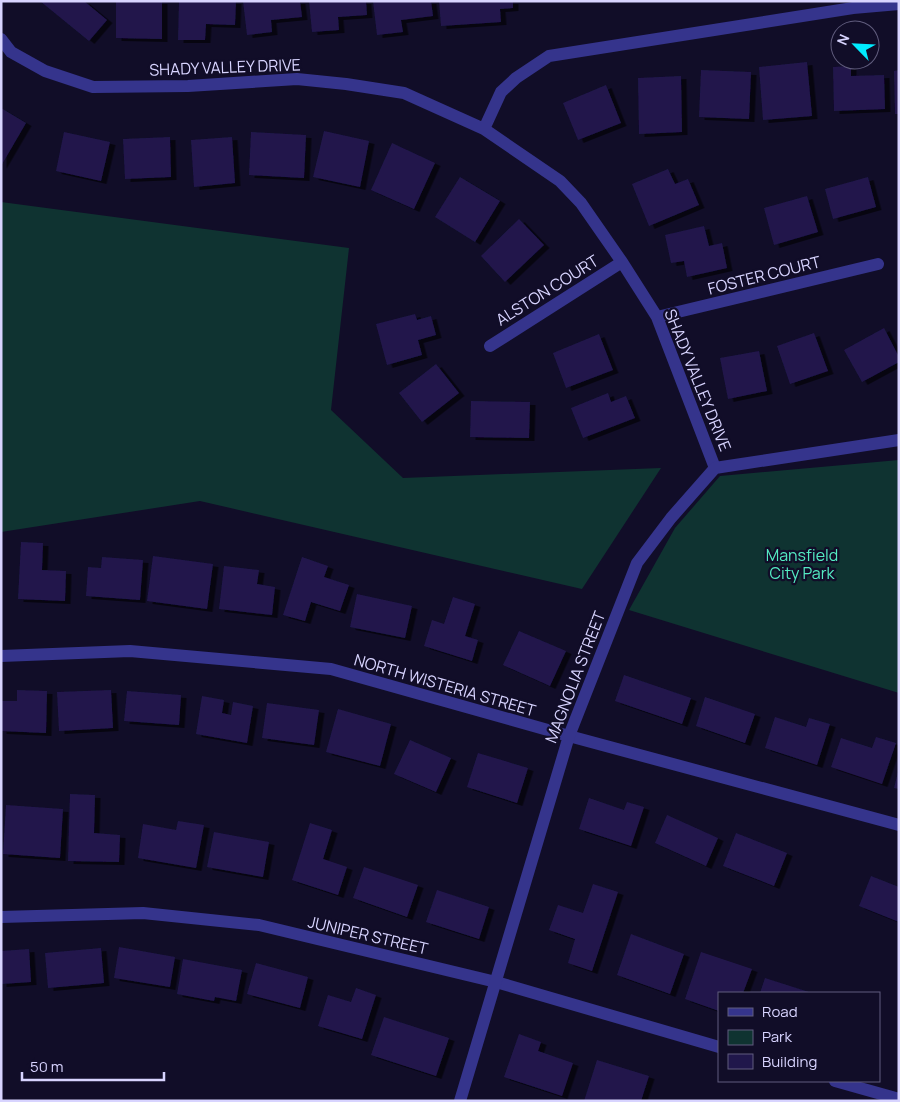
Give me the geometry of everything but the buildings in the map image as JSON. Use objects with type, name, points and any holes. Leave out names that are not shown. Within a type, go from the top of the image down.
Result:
[{"type":"street","points":[[484,129],[501,92],[516,78],[549,56],[853,8],[899,4]]},
{"type":"street","name":"SHADY VALLEY DRIVE","points":[[1,39],[11,52],[45,71],[93,86],[188,86],[297,79],[346,84],[404,93],[484,129],[560,181],[581,203],[622,262],[657,317],[715,468]]},
{"type":"street","name":"ALSTON COURT","points":[[490,346],[622,262]]},
{"type":"street","name":"FOSTER COURT","points":[[657,317],[878,264]]},
{"type":"street","points":[[715,468],[899,440]]},
{"type":"street","name":"MAGNOLIA STREET","points":[[460,1101],[569,736],[637,563],[671,518],[715,468]]},
{"type":"street","name":"NORTH WISTERIA STREET","points":[[1,656],[130,650],[331,669],[569,736],[899,825]]},
{"type":"street","name":"JUNIPER STREET","points":[[1,917],[143,914],[259,926],[496,982],[718,1047]]},
{"type":"street","points":[[839,1082],[899,1099]]},
{"type":"green space","points":[[1,202],[349,248],[331,410],[403,478],[661,468],[582,589],[200,501],[1,532]]},
{"type":"green space","name":"Mansfield City Park","points":[[899,460],[899,693],[629,610],[675,528],[720,476]]}]
